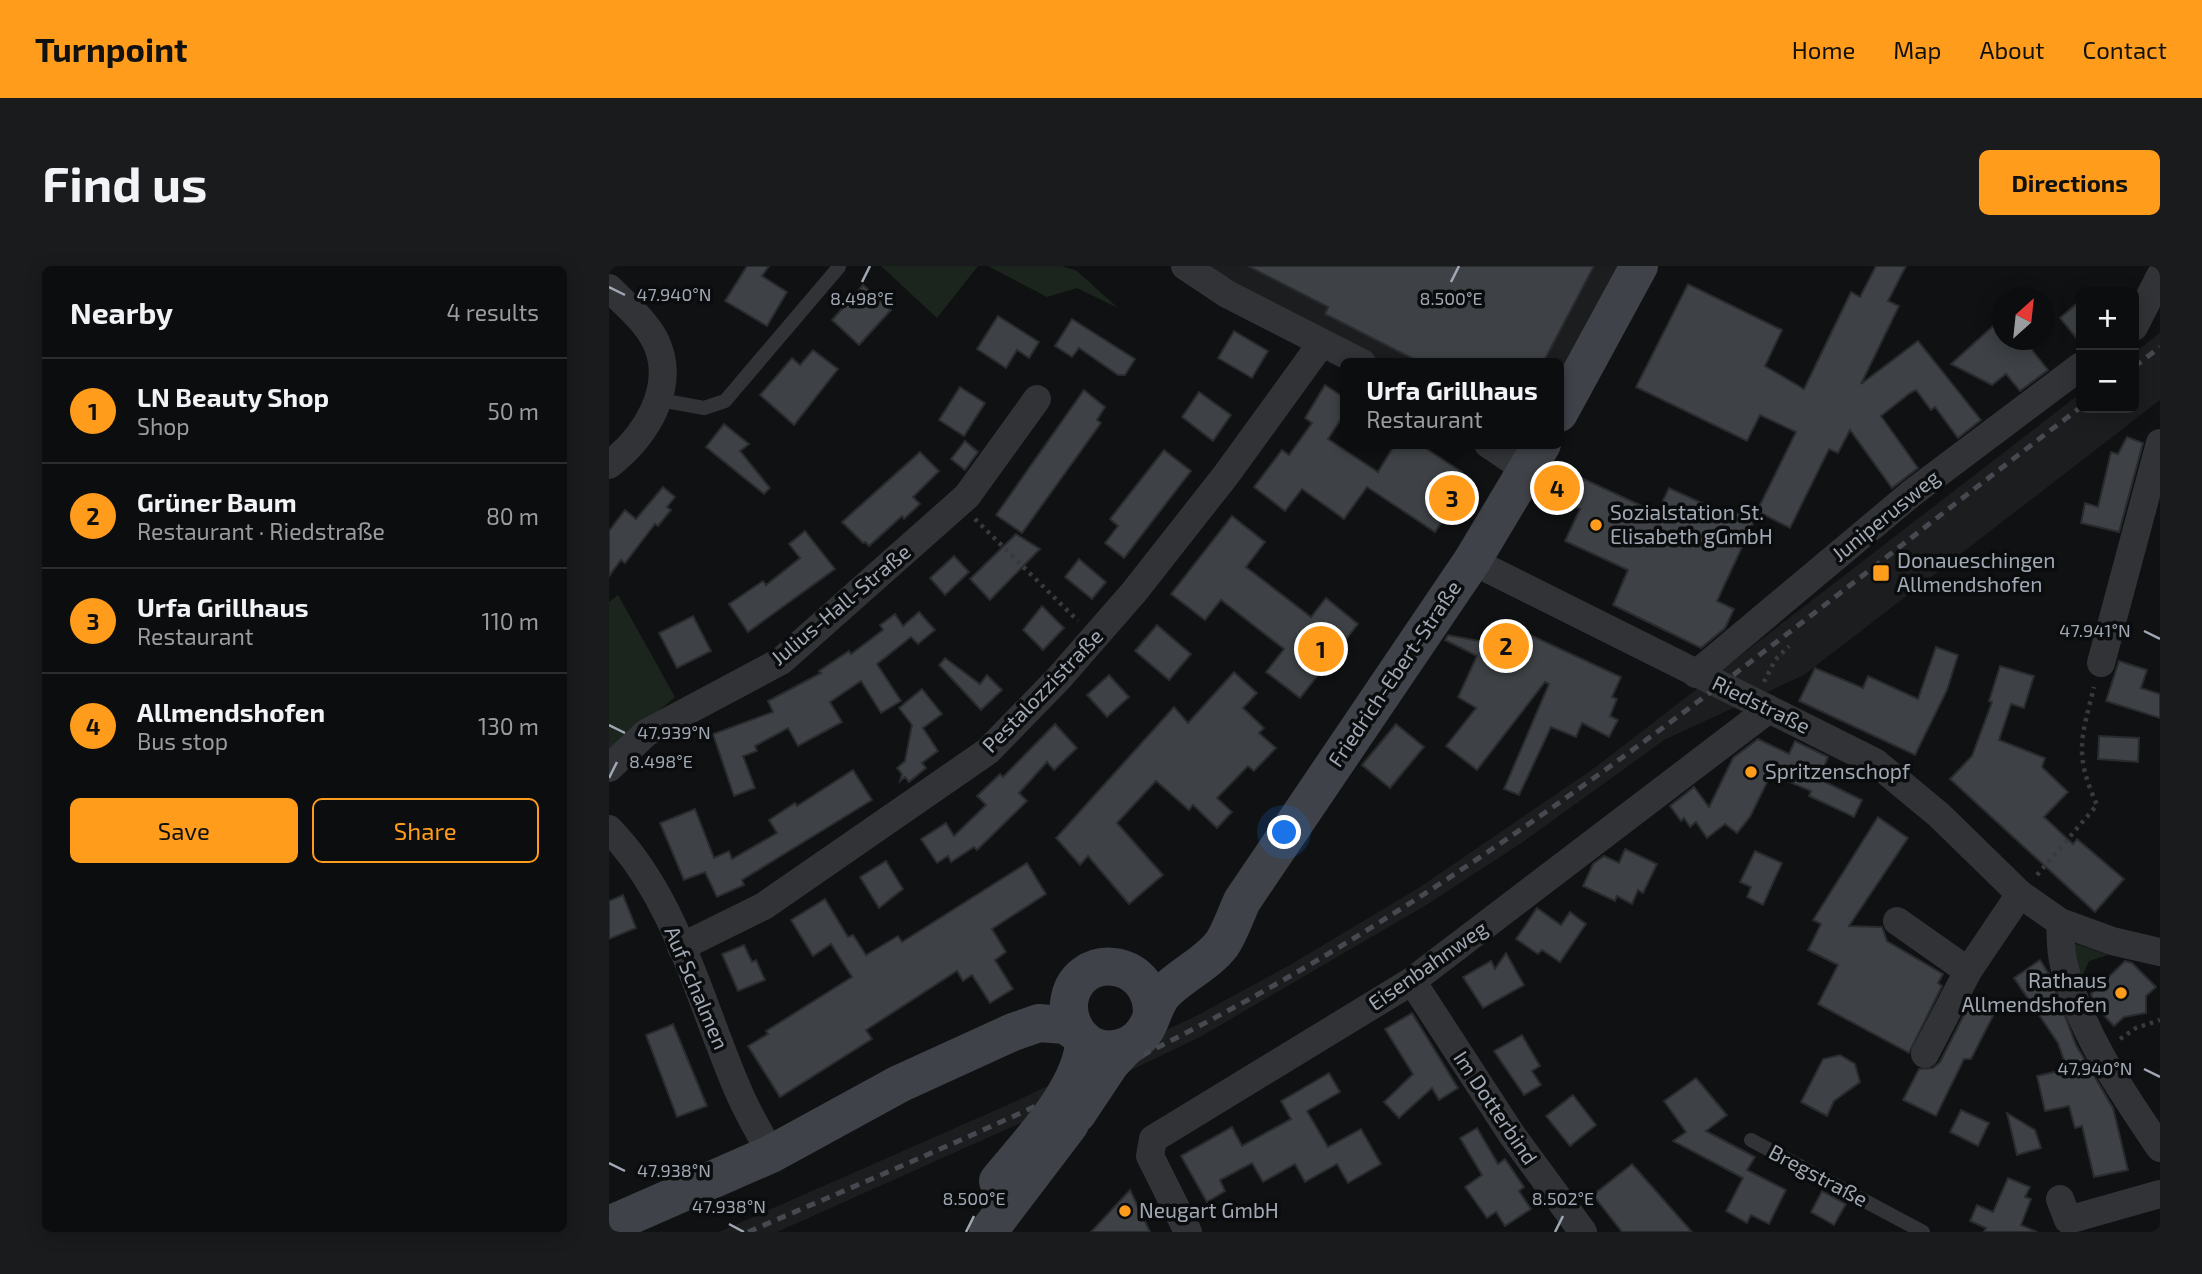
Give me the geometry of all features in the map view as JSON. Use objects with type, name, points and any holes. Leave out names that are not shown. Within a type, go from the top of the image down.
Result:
[{"type":"main road","points":[[1564,404],[1639,266]]},
{"type":"main road","name":"Friedrich-Ebert-Straße","points":[[609,1225],[771,1154],[898,1084],[1039,1023],[1065,1025],[1104,1049],[1126,1047],[1143,1034],[1152,1009],[1163,993],[1221,944],[1242,901],[1472,561],[1534,457]]},
{"type":"main road","name":"Friedrich-Ebert-Straße","points":[[944,1065],[972,1039],[1035,1000],[1078,982],[1095,969],[1106,966],[1127,969],[1162,962],[1242,901]]},
{"type":"main road","points":[[1127,969],[1144,983],[1152,1009]]},
{"type":"main road","points":[[957,1232],[1075,1079],[1084,1055],[1081,1036],[1069,1012],[1072,991],[1078,982]]},
{"type":"main road","points":[[988,1232],[1070,1124],[1111,1063],[1126,1047]]},
{"type":"street","points":[[1185,266],[1227,294],[1351,358]]},
{"type":"street","points":[[2139,317],[2160,276]]},
{"type":"street","points":[[609,288],[655,339],[662,360],[660,400],[645,426],[609,466]]},
{"type":"street","name":"Pestalozzistraße","points":[[681,947],[764,906],[988,751],[1095,637],[1226,475],[1321,344]]},
{"type":"street","name":"Juniperusweg","points":[[1696,674],[1912,493],[2076,370]]},
{"type":"street","name":"Julius-Hall-Straße","points":[[609,768],[646,733],[781,661],[959,503],[1037,399]]},
{"type":"street","points":[[2101,663],[2160,443]]},
{"type":"street","points":[[1506,449],[1534,457]]},
{"type":"street","name":"Riedstraße","points":[[1472,561],[1875,762],[1931,808],[2020,894],[2060,922],[2112,941],[2160,952]]},
{"type":"street","name":"Eisenbahnweg","points":[[1188,1232],[1150,1156],[1153,1139],[1412,981],[1762,705]]},
{"type":"street","name":"Auf Schalmen","points":[[609,829],[649,882],[681,947],[741,1098],[771,1154]]},
{"type":"street","points":[[1925,1054],[1968,971],[2020,894]]},
{"type":"street","points":[[1897,921],[1968,971]]},
{"type":"street","points":[[2060,922],[2063,963],[2077,1007],[2119,1086],[2160,1148]]},
{"type":"street","name":"Im Dotterbind","points":[[1412,981],[1512,1135],[1583,1232]]},
{"type":"street","points":[[2060,1199],[2068,1220],[2160,1194]]},
{"type":"lane","points":[[660,400],[704,408],[725,401],[839,267]]},
{"type":"lane","name":"Bregstraße","points":[[1751,1140],[1923,1232]]},
{"type":"path","points":[[959,503],[1095,637]]},
{"type":"path","points":[[1762,705],[1775,660],[1789,646]]},
{"type":"path","points":[[2020,894],[2097,805],[2082,772],[2082,735],[2101,663]]},
{"type":"path","points":[[2118,1041],[2136,1028],[2160,1020]]},
{"type":"shaded area","points":[[881,266],[978,266],[937,318]]},
{"type":"shaded area","points":[[988,266],[1062,266],[1077,271],[1118,308],[1077,288],[1047,297]]},
{"type":"shaded area","points":[[1200,266],[1620,266],[1564,369],[1564,358],[1356,358]]},
{"type":"shaded area","points":[[2160,333],[2160,400],[1804,675],[1664,740],[1523,842],[1428,904],[1200,1037],[1021,1123],[777,1232],[719,1232],[1012,1103],[1194,1017],[1288,966],[1417,889],[1593,769],[2076,397],[2076,413],[2139,413],[2139,349]]},
{"type":"shaded area","points":[[618,595],[675,697],[609,753],[609,602]]},
{"type":"shaded area","points":[[2071,942],[2108,955],[2089,961],[2082,977],[2084,987]]},
{"type":"building","points":[[747,266],[769,266],[762,276],[787,292],[767,326],[725,301]]},
{"type":"building","points":[[1248,266],[1594,266],[1546,358],[1411,358],[1325,314],[1328,307]]},
{"type":"building","points":[[1876,266],[1906,266],[1888,301],[1899,306],[1861,384],[1918,341],[1981,420],[1958,438],[1935,407],[1931,410],[1916,390],[1910,393],[1881,416],[1918,468],[1892,488],[1850,430],[1838,453],[1829,449],[1790,528],[1757,511],[1796,432],[1760,415],[1747,441],[1636,387],[1688,284],[1782,330],[1765,366],[1804,389],[1851,292],[1860,297]]},
{"type":"building","points":[[863,285],[891,310],[859,345],[832,320]]},
{"type":"building","points":[[2076,304],[2076,338],[2060,318]]},
{"type":"building","points":[[998,316],[1039,342],[1029,358],[1017,350],[1006,368],[977,349]]},
{"type":"building","points":[[1072,319],[1135,359],[1125,375],[1118,375],[1079,348],[1072,357],[1055,346]]},
{"type":"building","points":[[1992,327],[1992,350],[2032,350],[2048,370],[2020,391],[2006,374],[1992,385],[1951,364]]},
{"type":"building","points":[[1234,331],[1268,351],[1252,378],[1218,358]]},
{"type":"building","points":[[813,350],[838,369],[794,425],[760,395],[792,358],[800,365]]},
{"type":"building","points":[[1325,385],[1340,395],[1340,421],[1328,439],[1340,449],[1378,472],[1392,449],[1427,449],[1462,472],[1438,510],[1446,515],[1435,532],[1367,487],[1344,519],[1302,489],[1285,511],[1254,487],[1282,450],[1289,455],[1312,423],[1305,418]]},
{"type":"building","points":[[960,387],[985,403],[964,436],[939,420]]},
{"type":"building","points":[[1084,390],[1105,407],[1097,420],[1101,423],[1022,533],[996,515]]},
{"type":"building","points":[[1199,392],[1231,415],[1213,441],[1182,417]]},
{"type":"building","points":[[724,424],[749,444],[740,451],[770,488],[764,494],[706,447]]},
{"type":"building","points":[[2127,437],[2143,443],[2119,532],[2081,523],[2085,503],[2098,507],[2111,452],[2118,454]]},
{"type":"building","points":[[965,441],[978,452],[965,470],[951,459]]},
{"type":"building","points":[[1164,450],[1191,471],[1124,558],[1105,543],[1118,526],[1110,519]]},
{"type":"building","points":[[920,452],[939,471],[913,497],[920,504],[904,519],[902,516],[869,546],[863,543],[842,522]]},
{"type":"building","points":[[1573,474],[1657,513],[1669,488],[1733,517],[1735,512],[1754,521],[1717,601],[1734,609],[1725,628],[1701,648],[1613,605],[1628,570],[1565,541],[1580,509],[1560,500]]},
{"type":"building","points":[[663,487],[675,497],[667,507],[671,510],[658,526],[655,524],[625,563],[621,560],[609,576],[609,531],[625,510],[636,519]]},
{"type":"building","points":[[1232,516],[1265,542],[1246,567],[1311,617],[1326,598],[1358,624],[1300,698],[1266,672],[1284,649],[1221,600],[1205,620],[1171,594]]},
{"type":"building","points":[[805,531],[835,569],[748,632],[729,604],[763,581],[766,585],[800,558],[789,544]]},
{"type":"building","points":[[1016,534],[1040,549],[990,600],[970,579]]},
{"type":"building","points":[[954,556],[969,572],[945,595],[930,578]]},
{"type":"building","points":[[1079,559],[1106,582],[1092,599],[1065,577]]},
{"type":"building","points":[[1042,606],[1064,628],[1043,650],[1023,630]]},
{"type":"building","points":[[919,612],[935,630],[918,644],[911,637],[877,664],[901,701],[881,713],[861,681],[830,702],[842,722],[798,746],[788,728],[755,746],[757,751],[743,756],[755,788],[734,796],[713,734],[773,712],[768,701],[821,673],[819,671],[849,651],[851,654],[883,630],[880,625],[895,614],[903,626]]},
{"type":"building","points":[[693,616],[711,651],[677,668],[659,633]]},
{"type":"building","points":[[1500,621],[1621,677],[1612,697],[1617,699],[1610,716],[1618,720],[1609,737],[1582,723],[1576,737],[1551,727],[1519,795],[1504,789],[1549,684],[1545,682],[1477,770],[1446,746],[1476,708],[1458,697],[1477,656],[1445,640],[1448,635],[1490,643]]},
{"type":"building","points":[[1157,625],[1191,654],[1169,680],[1135,651]]},
{"type":"building","points":[[1936,647],[1958,655],[1947,690],[1915,755],[1799,701],[1815,668],[1863,688],[1868,676],[1918,699]]},
{"type":"building","points":[[945,658],[980,684],[987,675],[1002,690],[981,710],[939,665]]},
{"type":"building","points":[[2119,661],[2147,670],[2141,688],[2160,694],[2160,718],[2106,701]]},
{"type":"building","points":[[2000,666],[2034,676],[2024,708],[2011,704],[1999,740],[2045,758],[2042,767],[2068,792],[2044,817],[2073,844],[2077,839],[2124,879],[2095,912],[1950,779],[1972,756],[1992,702],[1989,701]]},
{"type":"building","points":[[1234,672],[1257,693],[1243,708],[1264,728],[1259,733],[1276,748],[1254,771],[1248,766],[1217,798],[1232,812],[1217,828],[1193,805],[1189,810],[1156,781],[1117,823],[1163,875],[1129,904],[1088,856],[1080,865],[1056,838],[1174,707],[1188,723]]},
{"type":"building","points":[[1109,675],[1129,697],[1107,717],[1087,695]]},
{"type":"building","points":[[922,689],[942,714],[923,728],[938,751],[922,763],[926,768],[909,782],[905,777],[900,781],[902,774],[897,768],[905,761],[912,725],[899,708]]},
{"type":"building","points":[[1055,724],[1077,748],[1054,770],[1047,762],[1019,793],[1027,801],[977,850],[974,847],[951,862],[948,856],[937,863],[921,839],[946,823],[954,836],[986,805],[977,796],[1000,774],[1003,777]]},
{"type":"building","points":[[1396,724],[1424,747],[1390,788],[1362,765]]},
{"type":"building","points":[[2099,736],[2139,738],[2138,762],[2098,759]]},
{"type":"building","points":[[1758,739],[1789,754],[1795,741],[1828,757],[1819,779],[1862,800],[1854,817],[1809,796],[1811,791],[1771,774],[1750,817],[1737,833],[1725,824],[1707,838],[1696,822],[1690,827],[1684,818],[1681,821],[1670,806],[1694,787],[1709,807],[1733,758]]},
{"type":"building","points":[[853,770],[872,800],[742,880],[744,885],[717,897],[705,872],[684,880],[660,823],[695,809],[714,858],[729,851],[732,859],[777,833],[769,820],[795,803],[797,806]]},
{"type":"building","points":[[1878,817],[1908,838],[1849,926],[1882,927],[1887,941],[1943,974],[1938,983],[1942,986],[1909,1053],[1818,1004],[1838,965],[1808,950],[1821,924],[1813,920]]},
{"type":"building","points":[[1625,849],[1657,864],[1643,893],[1638,890],[1632,904],[1617,896],[1615,901],[1583,886],[1593,864],[1604,856],[1619,863]]},
{"type":"building","points":[[1755,851],[1782,863],[1763,905],[1747,897],[1751,887],[1740,882]]},
{"type":"building","points":[[886,861],[903,889],[879,908],[860,877]]},
{"type":"building","points":[[1027,863],[1046,894],[992,929],[1006,952],[995,960],[1013,989],[990,1003],[972,975],[963,981],[957,971],[866,1030],[872,1039],[780,1097],[748,1046],[768,1034],[766,1031],[852,977],[831,944],[813,956],[791,920],[825,899],[848,937],[853,935],[866,955],[898,936],[902,942]]},
{"type":"building","points":[[623,895],[636,928],[609,939],[609,901]]},
{"type":"building","points":[[1537,908],[1561,925],[1570,912],[1586,924],[1560,962],[1542,950],[1538,954],[1516,939]]},
{"type":"building","points":[[744,945],[752,962],[756,960],[765,980],[738,991],[722,954]]},
{"type":"building","points":[[1506,953],[1524,985],[1483,1008],[1463,977],[1491,961],[1495,969]]},
{"type":"building","points":[[2040,960],[2049,974],[2076,1045],[2113,1108],[2128,1170],[2094,1177],[2082,1126],[2075,1128],[2069,1106],[2045,1111],[2037,1076],[2067,1069],[2058,1043],[2014,978]]},
{"type":"building","name":"Rathaus Allmendshofen","points":[[2125,961],[2132,963],[2156,987],[2146,996],[2146,1013],[2124,1017],[2114,1026],[2096,1007],[2091,994]]},
{"type":"building","points":[[1971,1001],[1995,1012],[1971,1059],[1964,1059],[1936,1116],[1903,1100],[1919,1069],[1933,1068],[1940,1062]]},
{"type":"building","points":[[1412,1013],[1458,1088],[1439,1100],[1432,1088],[1399,1118],[1384,1102],[1413,1074],[1385,1029]]},
{"type":"building","points":[[673,1024],[707,1106],[677,1117],[646,1035]]},
{"type":"building","points":[[1522,1035],[1540,1066],[1532,1071],[1541,1085],[1524,1095],[1494,1051]]},
{"type":"building","points":[[1840,1055],[1855,1064],[1860,1082],[1834,1101],[1827,1116],[1801,1102],[1823,1059]]},
{"type":"building","points":[[1329,1073],[1340,1092],[1307,1111],[1328,1147],[1361,1129],[1381,1164],[1348,1183],[1337,1164],[1305,1182],[1295,1164],[1263,1182],[1252,1163],[1220,1180],[1225,1191],[1207,1202],[1181,1156],[1232,1127],[1242,1146],[1291,1119],[1281,1101]]},
{"type":"building","points":[[1696,1078],[1727,1115],[1706,1131],[1755,1157],[1747,1170],[1786,1190],[1769,1224],[1751,1215],[1747,1223],[1726,1211],[1743,1178],[1673,1141],[1686,1132],[1664,1101]]},
{"type":"building","points":[[1573,1095],[1596,1125],[1570,1146],[1546,1116]]},
{"type":"building","points":[[1961,1110],[1989,1123],[1978,1146],[1950,1132]]},
{"type":"building","points":[[2007,1113],[2035,1130],[2041,1148],[2017,1155]]},
{"type":"building","points":[[1477,1128],[1498,1164],[1505,1159],[1524,1187],[1519,1191],[1531,1209],[1505,1226],[1496,1212],[1487,1218],[1465,1187],[1482,1175],[1460,1138]]},
{"type":"building","points":[[1632,1164],[1692,1232],[1622,1232],[1593,1195]]},
{"type":"building","points":[[2008,1178],[2030,1187],[2025,1197],[2031,1199],[2021,1225],[2037,1232],[1984,1232],[1986,1228],[1970,1221],[1977,1205],[1993,1212]]},
{"type":"building","name":"Neugart GmbH","points":[[1130,1190],[1150,1232],[1091,1232]]},
{"type":"building","points":[[1822,1191],[1846,1204],[1834,1225],[1811,1212]]},
{"type":"railway","points":[[2139,363],[2160,347]]},
{"type":"railway","points":[[748,1232],[1024,1111],[1160,1046],[1227,1012],[1396,912],[1598,775],[1792,630],[2076,411]]},
{"type":"place","name":"Allmendshofen","points":[[1557,488]]},
{"type":"place","name":"Urfa Grillhaus","points":[[1452,498]]},
{"type":"place","name":"Sozialstation St. Elisabeth gGmbH","points":[[1596,525]]},
{"type":"place","name":"Donaueschingen Allmendshofen","points":[[1881,573]]},
{"type":"place","name":"Grüner Baum","points":[[1506,646]]},
{"type":"place","name":"LN Beauty Shop","points":[[1321,649]]},
{"type":"place","name":"Spritzenschopf","points":[[1751,772]]},
{"type":"place","name":"Rathaus Allmendshofen","points":[[2121,993]]},
{"type":"place","name":"Neugart GmbH","points":[[1125,1211]]}]
